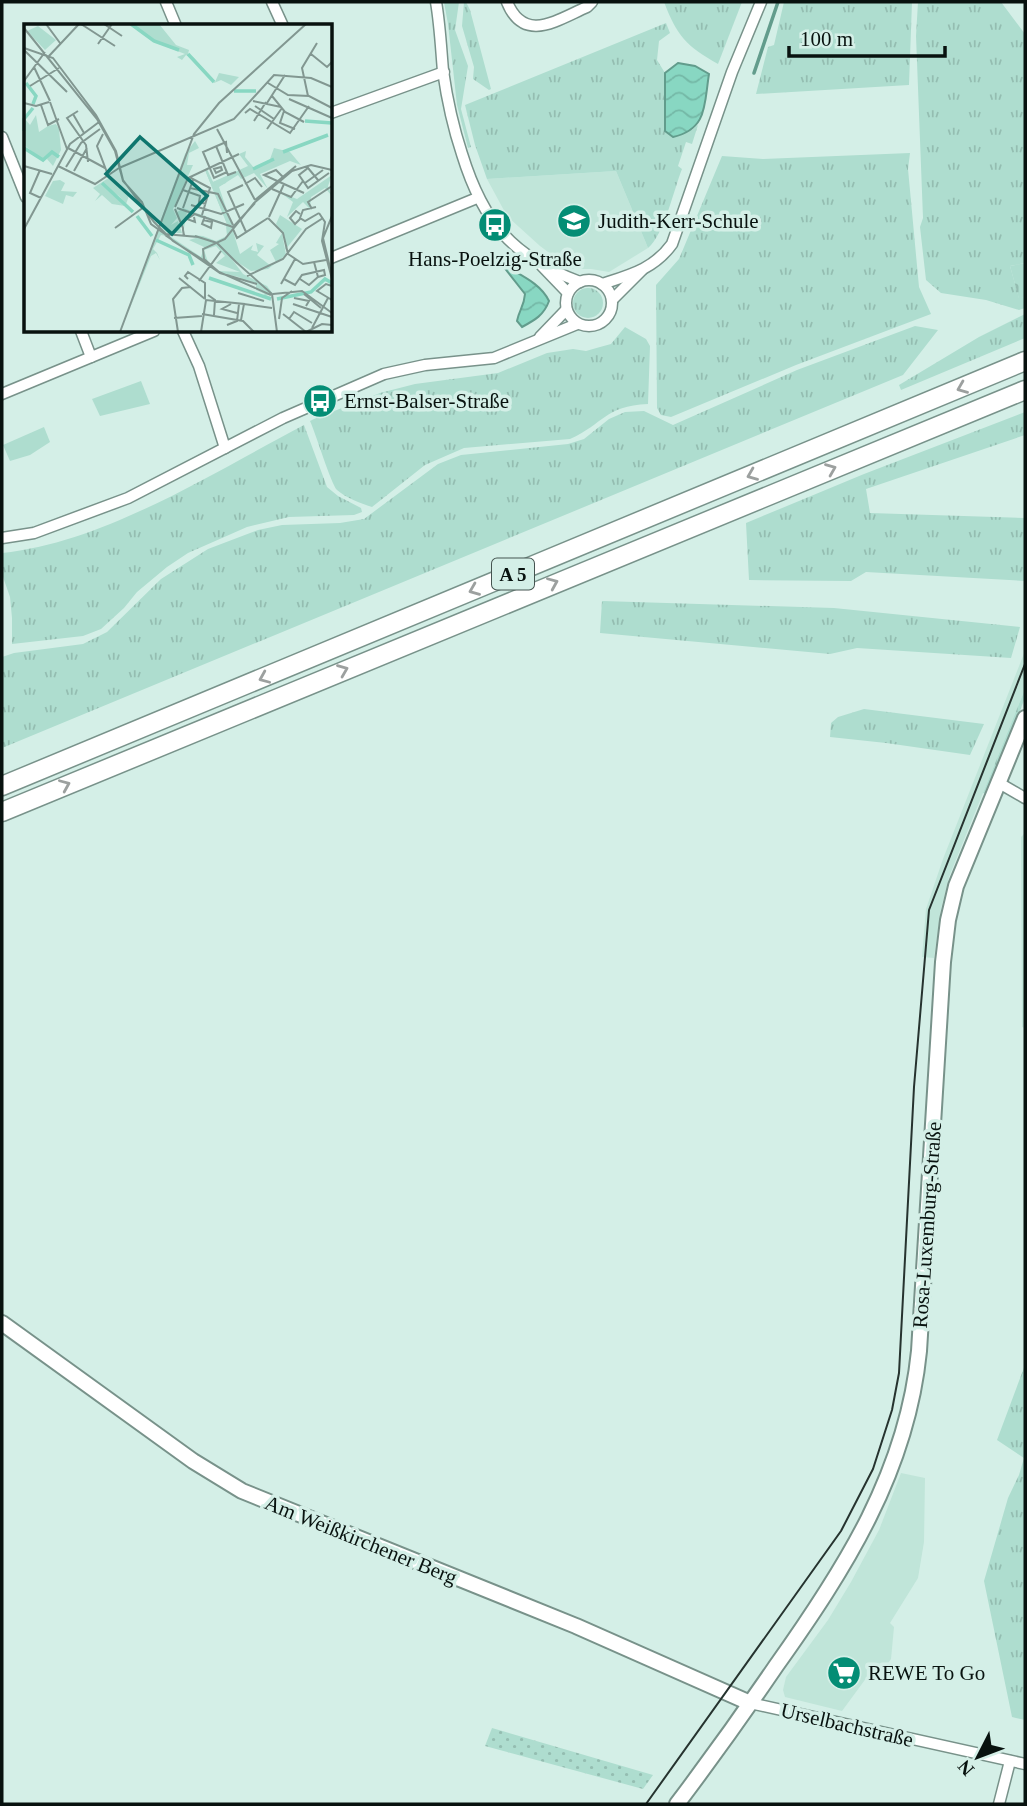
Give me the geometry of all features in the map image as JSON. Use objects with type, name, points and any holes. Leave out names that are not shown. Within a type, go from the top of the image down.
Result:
[{"type":"highway","name":"A 5","points":[[2,786],[1025,362]]},
{"type":"highway","name":"A 5","points":[[2,812],[1025,390]]},
{"type":"main road","name":"Rosa-Luxemburg-Straße","points":[[677,1804],[837,1579],[877,1502],[907,1420],[919,1351],[943,962],[948,920],[966,857],[1025,718]]},
{"type":"main road","name":"Am Weißkirchener Berg","points":[[2,1323],[193,1461],[242,1491],[576,1626],[750,1703]]},
{"type":"street","points":[[166,2],[175,24]]},
{"type":"street","points":[[272,2],[282,24]]},
{"type":"street","points":[[436,2],[444,72],[457,138],[477,198],[506,237],[540,263],[568,293]]},
{"type":"street","points":[[507,2],[512,15],[523,24],[538,27],[587,7],[592,2]]},
{"type":"street","points":[[602,284],[642,270],[662,258],[672,244],[732,72],[761,2]]},
{"type":"street","points":[[332,113],[444,72]]},
{"type":"street","points":[[2,137],[24,192]]},
{"type":"street","points":[[332,258],[477,198]]},
{"type":"street","points":[[540,263],[580,282]]},
{"type":"street","points":[[2,538],[34,533],[106,507],[284,418],[384,374],[425,365],[494,358],[577,324],[595,326],[608,316],[612,300],[642,270]]},
{"type":"street","points":[[538,340],[566,310],[568,293],[580,282],[591,280],[602,284],[609,291],[612,300]]},
{"type":"street","points":[[566,310],[577,324]]},
{"type":"street","points":[[81,332],[91,357]]},
{"type":"street","points":[[2,394],[152,332]]},
{"type":"street","points":[[183,332],[199,366],[225,449]]},
{"type":"street","points":[[999,783],[1025,798]]},
{"type":"street","name":"Urselbachstraße","points":[[750,1703],[1025,1764]]},
{"type":"street","points":[[999,1804],[1010,1761]]},
{"type":"shaded area","name":"Judith-Kerr-Schule","points":[[616,171],[648,248],[609,272],[571,269],[540,246],[507,216],[487,179]]},
{"type":"shaded area","points":[[1025,651],[1025,689],[949,877],[934,958],[922,957],[926,909]]},
{"type":"shaded area","points":[[1025,833],[1025,1028],[1022,1027],[1021,837]]},
{"type":"shaded area","points":[[901,1473],[925,1478],[924,1542],[918,1578],[890,1623],[894,1627],[891,1659],[874,1683],[867,1677],[842,1711],[785,1697],[783,1690],[786,1677],[828,1620],[851,1582],[879,1530]]},
{"type":"green space","points":[[444,2],[459,2],[455,30],[468,66],[461,109],[471,147],[468,148],[457,105]]},
{"type":"green space","points":[[464,2],[470,10],[491,89],[489,90],[473,79],[474,67],[462,26]]},
{"type":"green space","points":[[664,2],[742,2],[718,64],[684,39],[673,24]]},
{"type":"green space","points":[[784,2],[912,2],[909,85],[756,94],[768,47],[774,45]]},
{"type":"green space","points":[[918,2],[1001,2],[1025,34],[1025,263],[1010,266],[1019,298],[1025,297],[1025,308],[1019,310],[986,300],[941,293],[926,280],[920,227],[923,218],[916,36]]},
{"type":"green space","points":[[666,23],[670,33],[659,41],[657,60],[665,73],[664,121],[692,130],[698,125],[692,144],[686,142],[678,166],[682,169],[664,223],[648,248],[616,171],[487,179],[465,105]]},
{"type":"green space","points":[[910,153],[908,169],[919,287],[931,314],[796,365],[671,417],[661,415],[657,408],[656,285],[679,259],[722,156],[763,159]]},
{"type":"green space","points":[[1025,263],[1025,297],[1019,299],[1010,266]]},
{"type":"green space","points":[[588,288],[594,289],[602,297],[602,309],[594,317],[588,318],[582,317],[574,309],[573,303],[574,297],[582,289]]},
{"type":"green space","points":[[1025,314],[1025,338],[901,390],[899,385],[979,337]]},
{"type":"green space","points":[[915,326],[938,330],[903,375],[2,748],[2,657],[83,644],[107,632],[161,579],[208,549],[258,530],[282,525],[340,523],[364,519],[438,464],[461,455],[568,444],[584,439],[609,419],[625,412],[644,411],[673,425],[797,370]]},
{"type":"green space","points":[[625,327],[646,339],[650,346],[648,404],[633,405],[613,412],[570,439],[464,448],[425,465],[372,507],[345,495],[334,486],[310,421],[380,393],[415,384],[498,373],[547,353],[573,349],[586,351],[611,344]]},
{"type":"green space","points":[[141,381],[150,404],[100,416],[92,399]]},
{"type":"green space","points":[[1025,412],[1025,435],[866,489],[870,513],[1025,518],[1025,581],[866,572],[851,581],[749,580],[746,523]]},
{"type":"green space","points":[[304,425],[327,487],[361,508],[362,512],[354,515],[289,517],[247,527],[188,553],[167,567],[137,592],[101,629],[83,636],[12,644],[10,597],[2,574],[2,553],[80,535],[119,520],[195,484]]},
{"type":"green space","points":[[44,427],[50,442],[30,455],[10,461],[3,445]]},
{"type":"green space","points":[[602,601],[834,608],[1020,627],[1011,658],[857,648],[830,654],[600,633]]},
{"type":"green space","points":[[1025,689],[1025,698],[986,794],[983,793]]},
{"type":"green space","points":[[864,709],[984,724],[970,755],[830,737],[831,723],[838,717]]},
{"type":"green space","points":[[1025,1365],[1025,1720],[1012,1717],[984,1581],[1008,1498],[1024,1458],[997,1440]]},
{"type":"green space","points":[[492,1728],[653,1775],[643,1789],[485,1746]]},
{"type":"water","points":[[678,63],[695,66],[709,74],[705,105],[698,121],[693,128],[673,137],[665,131],[665,73]]},
{"type":"water","points":[[503,266],[536,285],[549,301],[538,317],[522,327],[517,321],[525,294]]},
{"type":"waterway","points":[[754,73],[778,2]]},
{"type":"tram line","points":[[646,1804],[841,1531],[873,1469],[892,1410],[899,1373],[914,1087],[929,910],[1025,664]]},
{"type":"place","name":"Judith-Kerr-Schule","points":[[574,221]]},
{"type":"place","name":"Hans-Poelzig-Straße","points":[[495,225]]},
{"type":"place","name":"Ernst-Balser-Straße","points":[[320,401]]},
{"type":"place","name":"REWE To Go","points":[[844,1673]]}]
